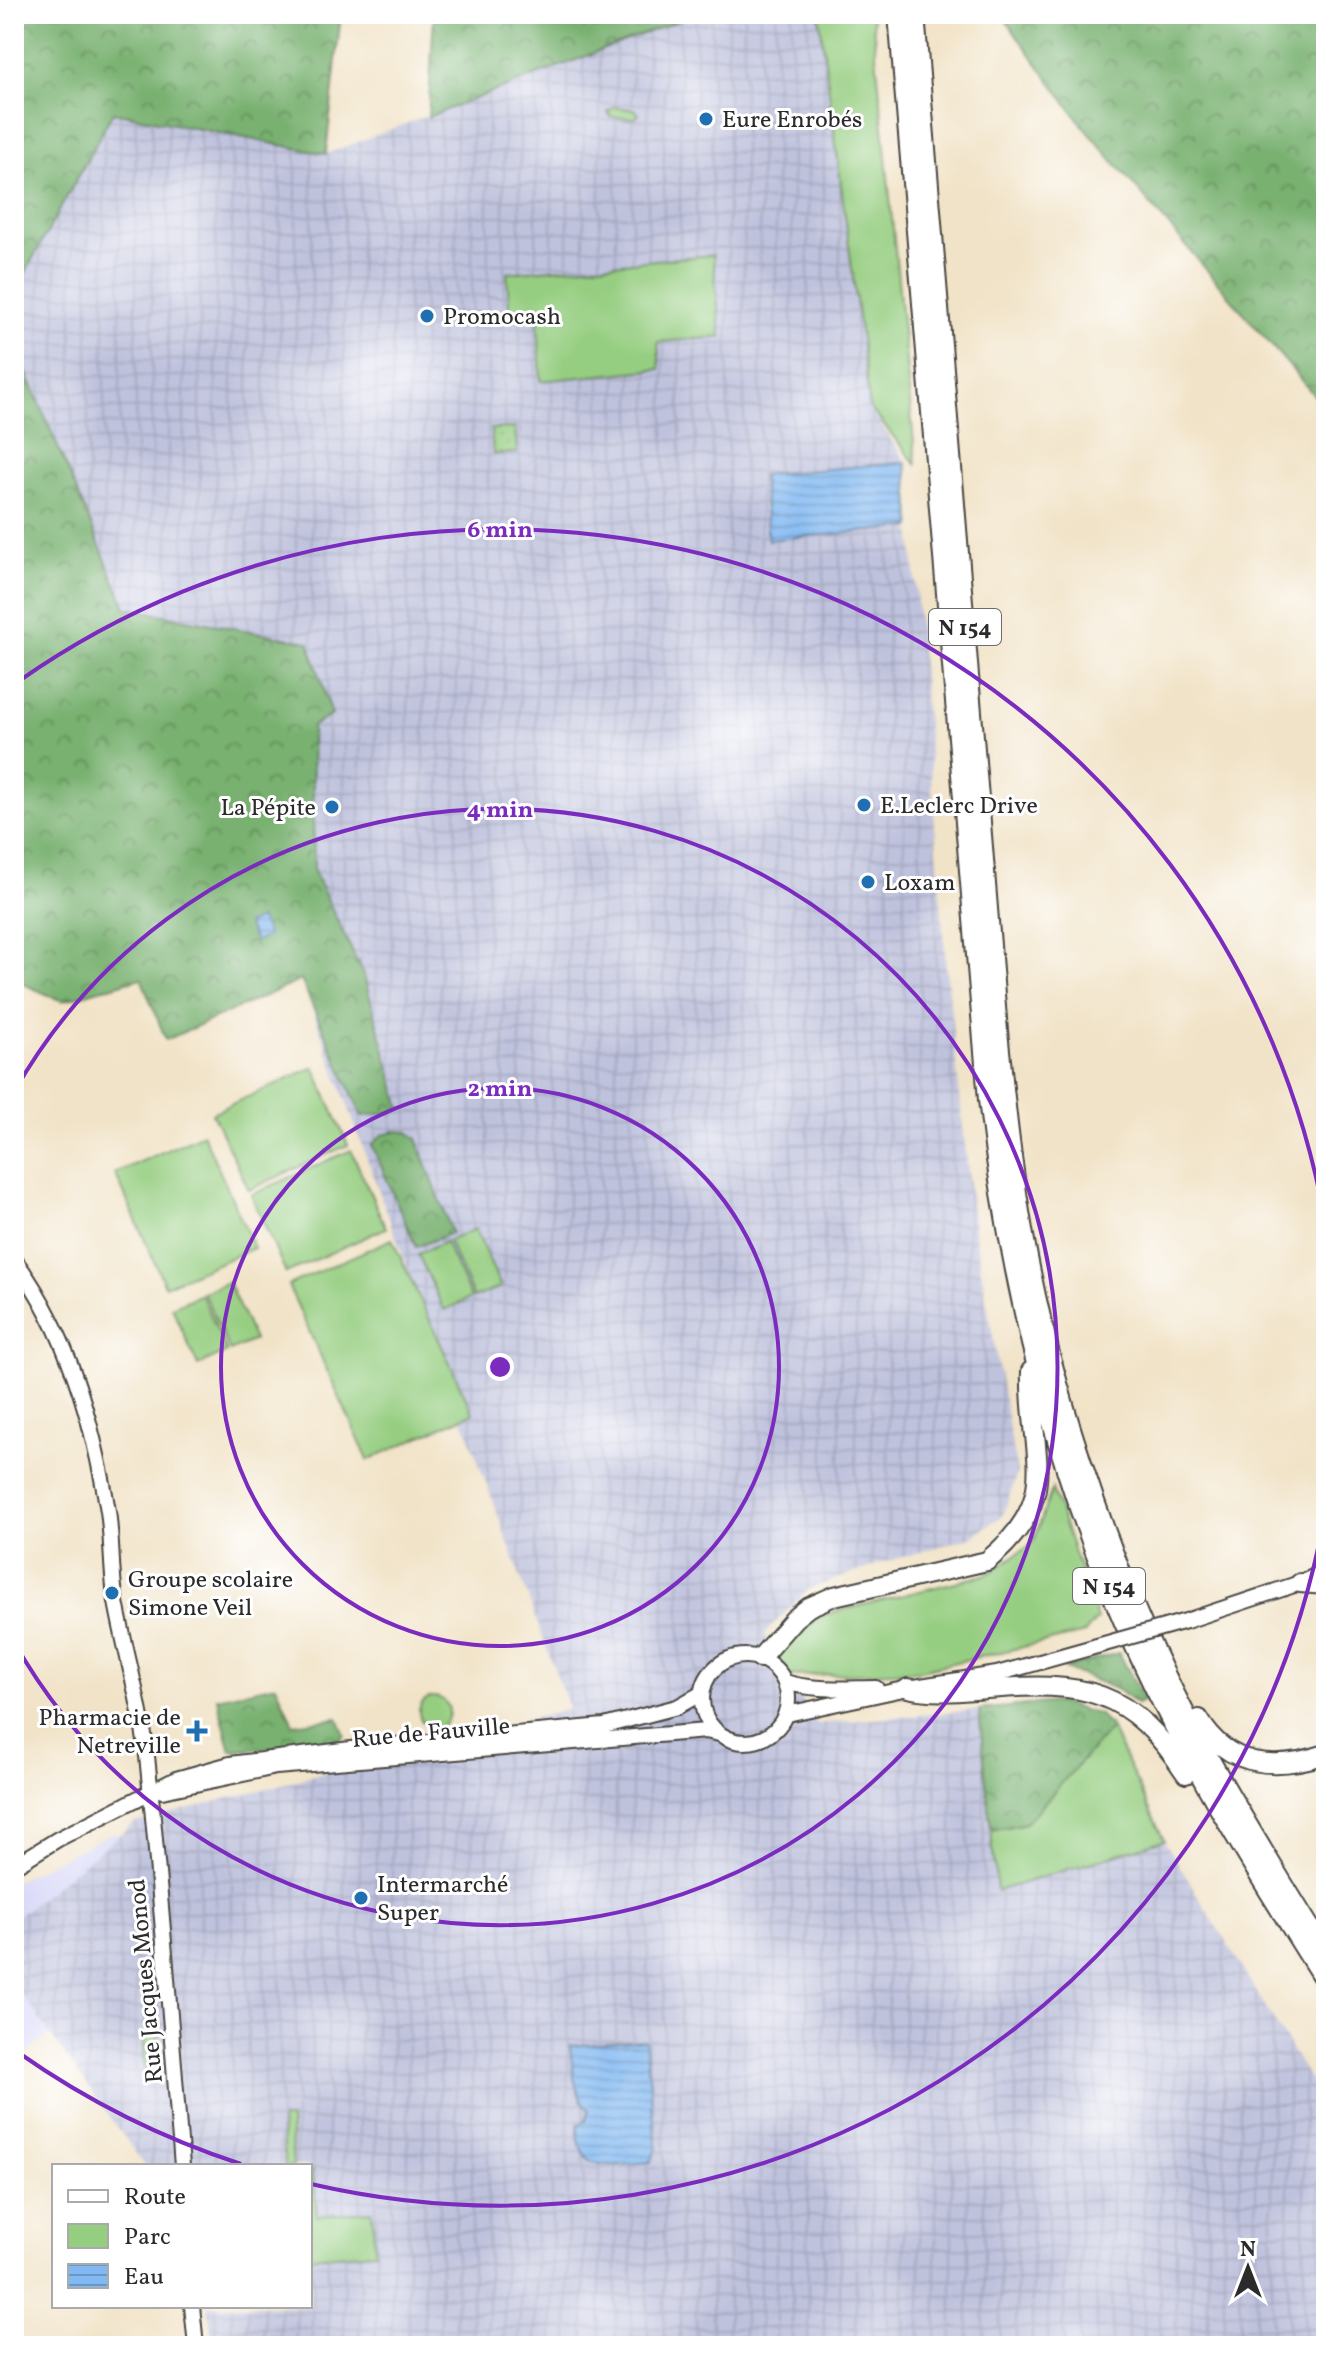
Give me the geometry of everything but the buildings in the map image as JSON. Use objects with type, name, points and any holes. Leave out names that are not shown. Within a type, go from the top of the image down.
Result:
[{"type":"highway","name":"N 154","points":[[898,14],[987,1086],[1004,1216],[1032,1352],[1072,1488],[1109,1586],[1151,1682],[1217,1808],[1326,1983]]},
{"type":"highway","name":"N 154","points":[[915,14],[1009,1145],[1025,1239],[1061,1391],[1117,1560],[1182,1705],[1239,1810],[1326,1953]]},
{"type":"highway","points":[[760,1658],[794,1619],[809,1607],[834,1596],[987,1561],[1019,1531],[1031,1506],[1039,1453],[1030,1399],[1032,1352]]},
{"type":"highway","points":[[1300,1583],[1326,1585]]},
{"type":"highway","points":[[1159,1657],[1203,1726],[1223,1747],[1254,1763],[1278,1765],[1326,1754]]},
{"type":"highway","points":[[908,1688],[928,1693],[1043,1685],[1105,1696],[1138,1715],[1157,1733],[1193,1784],[1217,1808]]},
{"type":"main road","name":"Rue Jacques Monod","points":[[14,1259],[30,1281],[69,1357],[95,1449],[108,1513],[115,1594],[147,1753],[182,2164]]},
{"type":"main road","points":[[787,1714],[908,1688],[997,1674],[1186,1621],[1300,1583],[1326,1571]]},
{"type":"main road","points":[[740,1656],[760,1658],[771,1664],[785,1682],[789,1692],[787,1714],[780,1726],[758,1741],[731,1741],[719,1734],[705,1716],[702,1693],[707,1678],[727,1660],[740,1656]]},
{"type":"main road","points":[[785,1682],[831,1688],[908,1688]]},
{"type":"main road","name":"Rue de Fauville","points":[[14,1866],[58,1839],[181,1778],[230,1764],[604,1726],[677,1707],[702,1693]]},
{"type":"main road","name":"Rue de Fauville","points":[[150,1793],[276,1767],[706,1731],[719,1734]]},
{"type":"main road","points":[[192,2308],[196,2346]]},
{"type":"shaded area","points":[[695,14],[819,14],[870,408],[906,462],[946,966],[974,1230],[1017,1473],[1003,1515],[971,1537],[882,1563],[809,1589],[764,1634],[817,1724],[979,1710],[997,1891],[1164,1840],[1326,2106],[1326,2346],[213,2346],[208,2308],[312,2308],[312,2164],[144,2164],[14,1984],[14,1919],[134,1823],[569,1709],[302,981],[363,976],[314,872],[309,642],[126,608],[14,343],[14,293],[113,112],[326,154]]},
{"type":"shaded area","points":[[114,1832],[127,1838],[82,2007],[14,2064],[14,1882]]},
{"type":"green space","points":[[14,14],[341,14],[326,154],[113,112],[14,293]]},
{"type":"green space","points":[[434,14],[695,14],[428,117]]},
{"type":"green space","points":[[819,14],[872,14],[916,464],[870,408]]},
{"type":"green space","points":[[1001,14],[1326,14],[1326,409],[1084,127]]},
{"type":"green space","points":[[614,107],[636,110],[639,115],[635,118],[611,117],[608,112]]},
{"type":"green space","points":[[713,255],[721,337],[658,342],[660,369],[541,381],[538,318],[510,319],[507,273]]},
{"type":"green space","points":[[14,343],[126,608],[309,642],[332,715],[312,726],[314,872],[364,976],[401,1108],[395,1112],[362,1116],[301,980],[166,1040],[141,978],[62,1001],[21,983],[14,968]]},
{"type":"green space","points":[[515,428],[517,453],[493,454],[491,429]]},
{"type":"green space","points":[[314,1067],[348,1145],[249,1190],[212,1113]]},
{"type":"green space","points":[[394,1131],[408,1132],[417,1139],[452,1233],[416,1247],[372,1145],[382,1135]]},
{"type":"green space","points":[[203,1134],[254,1248],[165,1286],[115,1173]]},
{"type":"green space","points":[[351,1150],[386,1228],[286,1273],[251,1195]]},
{"type":"green space","points":[[475,1229],[501,1287],[474,1298],[448,1241]]},
{"type":"green space","points":[[392,1239],[473,1413],[368,1460],[288,1285]]},
{"type":"green space","points":[[445,1242],[471,1298],[444,1310],[418,1254]]},
{"type":"green space","points":[[228,1282],[254,1340],[230,1351],[203,1292]]},
{"type":"green space","points":[[201,1294],[227,1352],[198,1366],[172,1307]]},
{"type":"green space","points":[[1052,1489],[1097,1619],[1085,1633],[916,1671],[789,1676],[777,1657],[819,1616],[988,1574],[1033,1543]]},
{"type":"green space","points":[[1119,1653],[1144,1700],[1137,1704],[1116,1689],[1064,1668]]},
{"type":"green space","points":[[276,1685],[293,1724],[338,1718],[345,1735],[337,1743],[231,1751],[217,1698]]},
{"type":"green space","points":[[434,1697],[445,1701],[449,1712],[445,1723],[434,1727],[423,1723],[419,1712],[423,1701]]},
{"type":"green space","points":[[1056,1702],[1100,1715],[1111,1728],[1026,1823],[991,1830],[979,1710]]},
{"type":"green space","points":[[1111,1728],[1164,1840],[997,1891],[991,1830],[1026,1823]]},
{"type":"green space","points":[[155,1985],[161,2060],[159,2068],[151,2075],[145,2071],[145,2001],[150,1987]]},
{"type":"green space","points":[[281,2119],[290,2119],[293,2164],[285,2164]]},
{"type":"green space","points":[[312,2171],[317,2216],[372,2211],[375,2252],[312,2257]]},
{"type":"water","points":[[906,462],[912,527],[768,540],[762,475]]},
{"type":"water","points":[[260,919],[268,936],[255,942],[247,924]]},
{"type":"water","points":[[645,2040],[657,2148],[651,2162],[611,2165],[590,2160],[583,2153],[579,2141],[578,2124],[586,2121],[589,2110],[577,2089],[570,2046]]},
{"type":"place","name":"Eure Enrobés","points":[[706,119]]},
{"type":"place","name":"Promocash","points":[[427,316]]},
{"type":"place","name":"E.Leclerc Drive","points":[[864,805]]},
{"type":"place","name":"La Pépite","points":[[332,807]]},
{"type":"place","name":"Loxam","points":[[868,882]]},
{"type":"place","name":"Groupe scolaire Simone Veil","points":[[112,1593]]},
{"type":"place","name":"Pharmacie de Netreville","points":[[197,1731]]},
{"type":"place","name":"Intermarché Super","points":[[361,1898]]}]
